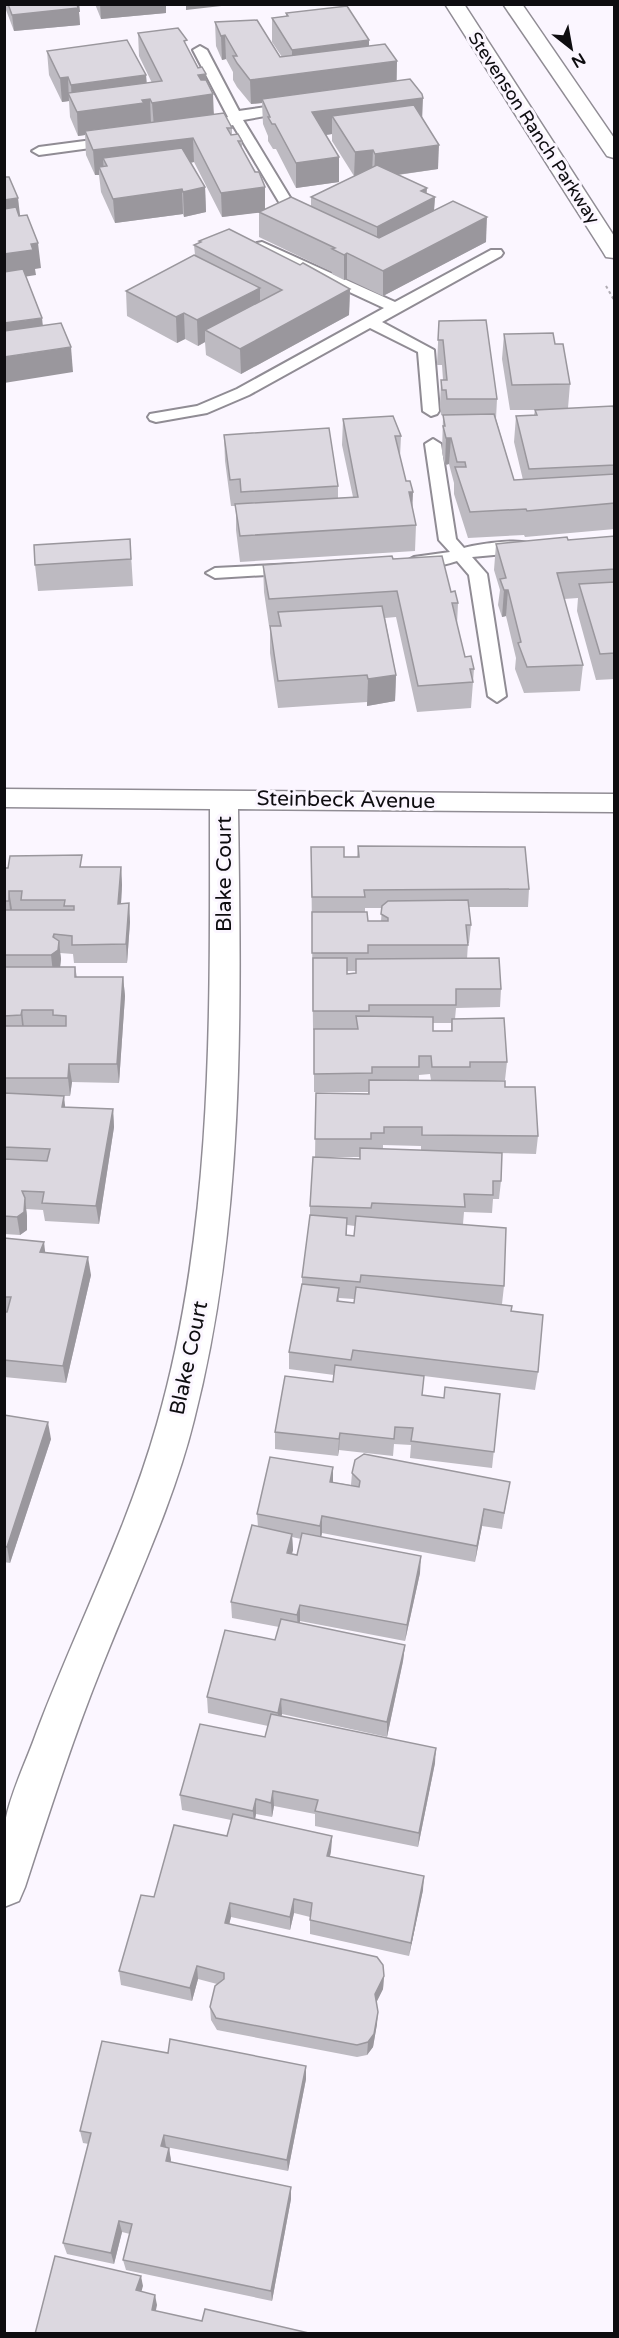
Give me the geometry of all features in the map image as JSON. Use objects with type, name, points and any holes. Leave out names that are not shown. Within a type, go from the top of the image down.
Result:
[{"type":"street","name":"Stevenson Ranch Parkway","points":[[454,4],[615,252]]},
{"type":"street","points":[[512,4],[615,152]]},
{"type":"street","name":"Steinbeck Avenue","points":[[4,798],[615,802]]},
{"type":"street","name":"Blake Court","points":[[4,1887],[80,1671],[140,1527],[176,1422],[201,1304],[218,1177],[224,1050],[224,799]]},
{"type":"lane","points":[[200,50],[236,119],[287,204]]},
{"type":"lane","points":[[187,131],[221,126],[246,113],[305,106]]},
{"type":"lane","points":[[39,151],[130,139]]},
{"type":"lane","points":[[262,246],[396,308]]},
{"type":"lane","points":[[156,417],[201,410],[220,403],[496,253]]},
{"type":"lane","points":[[370,322],[426,350],[431,411]]},
{"type":"lane","points":[[433,444],[448,540],[478,574],[497,696]]},
{"type":"lane","points":[[392,563],[439,561],[480,549],[548,546]]},
{"type":"lane","points":[[215,573],[309,568]]},
{"type":"building","points":[[8,4],[77,4],[78,8],[12,15]]},
{"type":"building","points":[[347,6],[369,40],[292,50],[272,18],[288,16],[286,13]]},
{"type":"building","points":[[257,20],[280,57],[385,44],[397,61],[250,80],[237,63],[233,56],[237,56],[225,35],[221,36],[215,22]]},
{"type":"building","points":[[178,28],[187,40],[184,41],[198,68],[202,67],[206,74],[198,75],[201,80],[206,80],[213,94],[152,103],[150,99],[142,100],[144,103],[77,112],[68,93],[162,81],[138,33]]},
{"type":"building","points":[[127,40],[146,75],[71,85],[68,77],[60,78],[47,51]]},
{"type":"building","points":[[410,79],[423,98],[312,112],[339,157],[296,163],[275,124],[272,124],[268,117],[270,117],[262,99]]},
{"type":"building","points":[[414,105],[439,145],[375,154],[373,150],[355,152],[332,116]]},
{"type":"building","points":[[224,113],[232,128],[227,128],[231,135],[238,134],[242,141],[238,141],[255,172],[259,172],[265,187],[221,193],[193,138],[93,150],[85,131]]},
{"type":"building","points":[[182,148],[205,187],[183,192],[182,189],[113,199],[99,167],[107,166],[103,158]]},
{"type":"building","points":[[377,165],[427,188],[421,191],[435,197],[377,227],[311,197]]},
{"type":"building","points":[[4,177],[9,177],[18,198],[4,200]]},
{"type":"building","points":[[291,197],[379,238],[453,201],[487,217],[383,271],[347,253],[344,255],[332,249],[335,248],[259,212]]},
{"type":"building","points":[[16,207],[19,216],[27,215],[38,243],[31,244],[33,250],[4,254],[4,209]]},
{"type":"building","points":[[229,229],[300,265],[303,263],[350,289],[240,349],[205,330],[282,290],[194,245]]},
{"type":"building","points":[[194,255],[260,288],[197,320],[184,313],[176,317],[126,291]]},
{"type":"building","points":[[23,269],[42,318],[4,323],[4,272]]},
{"type":"building","points":[[486,320],[497,399],[447,399],[446,390],[442,390],[441,380],[447,380],[443,340],[438,340],[439,321]]},
{"type":"building","points":[[61,323],[71,347],[4,357],[4,331]]},
{"type":"building","points":[[553,333],[555,344],[563,344],[570,384],[512,385],[504,334]]},
{"type":"building","points":[[613,406],[615,411],[615,465],[529,469],[516,416],[537,415],[535,410]]},
{"type":"building","points":[[494,414],[514,480],[615,474],[615,503],[527,511],[526,509],[470,512],[455,467],[466,467],[465,462],[457,462],[451,438],[446,438],[443,415]]},
{"type":"building","points":[[393,416],[401,436],[395,436],[406,481],[410,481],[413,492],[409,492],[416,525],[240,536],[235,504],[358,497],[343,419]]},
{"type":"building","points":[[329,428],[338,486],[241,492],[240,479],[230,480],[224,435]]},
{"type":"building","points":[[615,536],[615,569],[557,573],[583,665],[527,667],[518,643],[521,642],[508,590],[504,590],[500,579],[506,578],[496,544],[567,537],[568,540]]},
{"type":"building","points":[[130,539],[131,559],[35,565],[34,545]]},
{"type":"building","points":[[392,556],[393,559],[442,556],[451,592],[455,591],[458,603],[452,603],[465,657],[471,656],[474,669],[470,669],[473,682],[418,686],[397,591],[269,599],[263,565]]},
{"type":"building","points":[[615,582],[615,653],[600,654],[579,584]]},
{"type":"building","points":[[382,606],[396,675],[368,679],[367,675],[278,681],[270,626],[281,626],[278,612]]},
{"type":"building","points":[[358,846],[525,847],[529,889],[364,890],[365,897],[312,897],[311,847],[344,847],[344,857],[359,857]]},
{"type":"building","points":[[82,855],[80,867],[121,867],[118,904],[129,903],[126,944],[72,945],[72,936],[54,934],[53,937],[59,941],[58,950],[51,955],[4,955],[4,910],[74,910],[74,906],[64,906],[65,900],[21,900],[22,891],[9,891],[9,901],[4,901],[4,868],[8,868],[10,856]]},
{"type":"building","points":[[468,900],[471,925],[466,925],[468,945],[368,945],[368,953],[312,953],[312,912],[367,912],[368,921],[388,921],[388,918],[381,914],[382,906],[388,901]]},
{"type":"building","points":[[313,958],[347,958],[347,974],[356,973],[356,959],[499,958],[501,989],[456,989],[456,1005],[369,1005],[369,1011],[313,1011]]},
{"type":"building","points":[[4,967],[75,967],[75,977],[123,977],[117,1064],[69,1064],[68,1078],[4,1078],[4,1026],[66,1026],[66,1016],[53,1015],[53,1010],[22,1010],[21,1015],[4,1016]]},
{"type":"building","points":[[356,1016],[433,1017],[433,1031],[452,1031],[452,1019],[504,1018],[507,1062],[470,1062],[470,1067],[432,1067],[431,1056],[419,1056],[419,1067],[372,1067],[372,1073],[314,1074],[314,1029],[358,1029]]},
{"type":"building","points":[[369,1080],[505,1081],[505,1087],[535,1087],[538,1136],[422,1135],[422,1127],[384,1127],[384,1133],[371,1133],[371,1139],[315,1139],[316,1093],[369,1094]]},
{"type":"building","points":[[4,1093],[64,1096],[62,1107],[113,1109],[96,1206],[42,1203],[44,1192],[22,1191],[25,1198],[24,1212],[17,1217],[4,1216],[4,1159],[47,1161],[50,1149],[4,1147]]},
{"type":"building","points":[[360,1148],[502,1153],[501,1181],[493,1181],[493,1195],[464,1194],[465,1207],[372,1203],[371,1208],[310,1206],[313,1157],[360,1159]]},
{"type":"building","points":[[310,1215],[347,1218],[346,1235],[354,1236],[356,1216],[506,1228],[504,1286],[361,1275],[360,1282],[302,1277]]},
{"type":"building","points":[[4,1238],[44,1242],[40,1252],[88,1257],[63,1366],[4,1360],[4,1312],[7,1312],[11,1297],[4,1297]]},
{"type":"building","points":[[302,1284],[339,1288],[337,1301],[354,1303],[356,1287],[512,1306],[511,1311],[543,1315],[538,1372],[353,1350],[351,1360],[289,1352]]},
{"type":"building","points":[[335,1365],[424,1376],[422,1395],[444,1398],[445,1387],[500,1394],[494,1452],[411,1441],[413,1428],[395,1427],[394,1439],[340,1433],[339,1439],[275,1432],[285,1376],[333,1382]]},
{"type":"building","points":[[4,1415],[48,1422],[7,1547],[4,1546]]},
{"type":"building","points":[[364,1454],[510,1482],[504,1513],[484,1509],[477,1546],[322,1516],[320,1526],[257,1514],[270,1457],[333,1467],[330,1482],[359,1487],[360,1481],[352,1473],[355,1460]]},
{"type":"building","points":[[252,1525],[292,1534],[287,1553],[297,1555],[302,1533],[421,1556],[407,1625],[300,1605],[297,1615],[231,1602]]},
{"type":"building","points":[[281,1619],[405,1645],[387,1722],[281,1699],[278,1713],[207,1697],[225,1630],[275,1640]]},
{"type":"building","points":[[271,1714],[436,1748],[419,1833],[315,1811],[318,1800],[273,1791],[271,1803],[256,1799],[253,1811],[180,1795],[200,1724],[265,1737]]},
{"type":"building","points":[[233,1814],[332,1836],[327,1856],[424,1876],[411,1943],[310,1920],[312,1903],[294,1899],[290,1917],[230,1903],[225,1923],[377,1957],[383,1965],[384,1976],[375,1994],[378,2012],[374,2034],[368,2042],[357,2045],[216,2018],[210,2007],[215,1986],[224,1979],[224,1973],[197,1966],[190,1988],[119,1971],[141,1895],[154,1897],[174,1825],[227,1836]]},
{"type":"building","points":[[170,2039],[306,2066],[287,2160],[164,2135],[161,2146],[169,2148],[166,2161],[291,2187],[271,2291],[123,2260],[132,2224],[119,2221],[111,2253],[63,2243],[91,2133],[80,2131],[102,2041],[168,2053]]},
{"type":"building","points":[[55,2256],[141,2276],[136,2290],[155,2295],[152,2310],[202,2321],[205,2309],[313,2334],[35,2334]]}]
